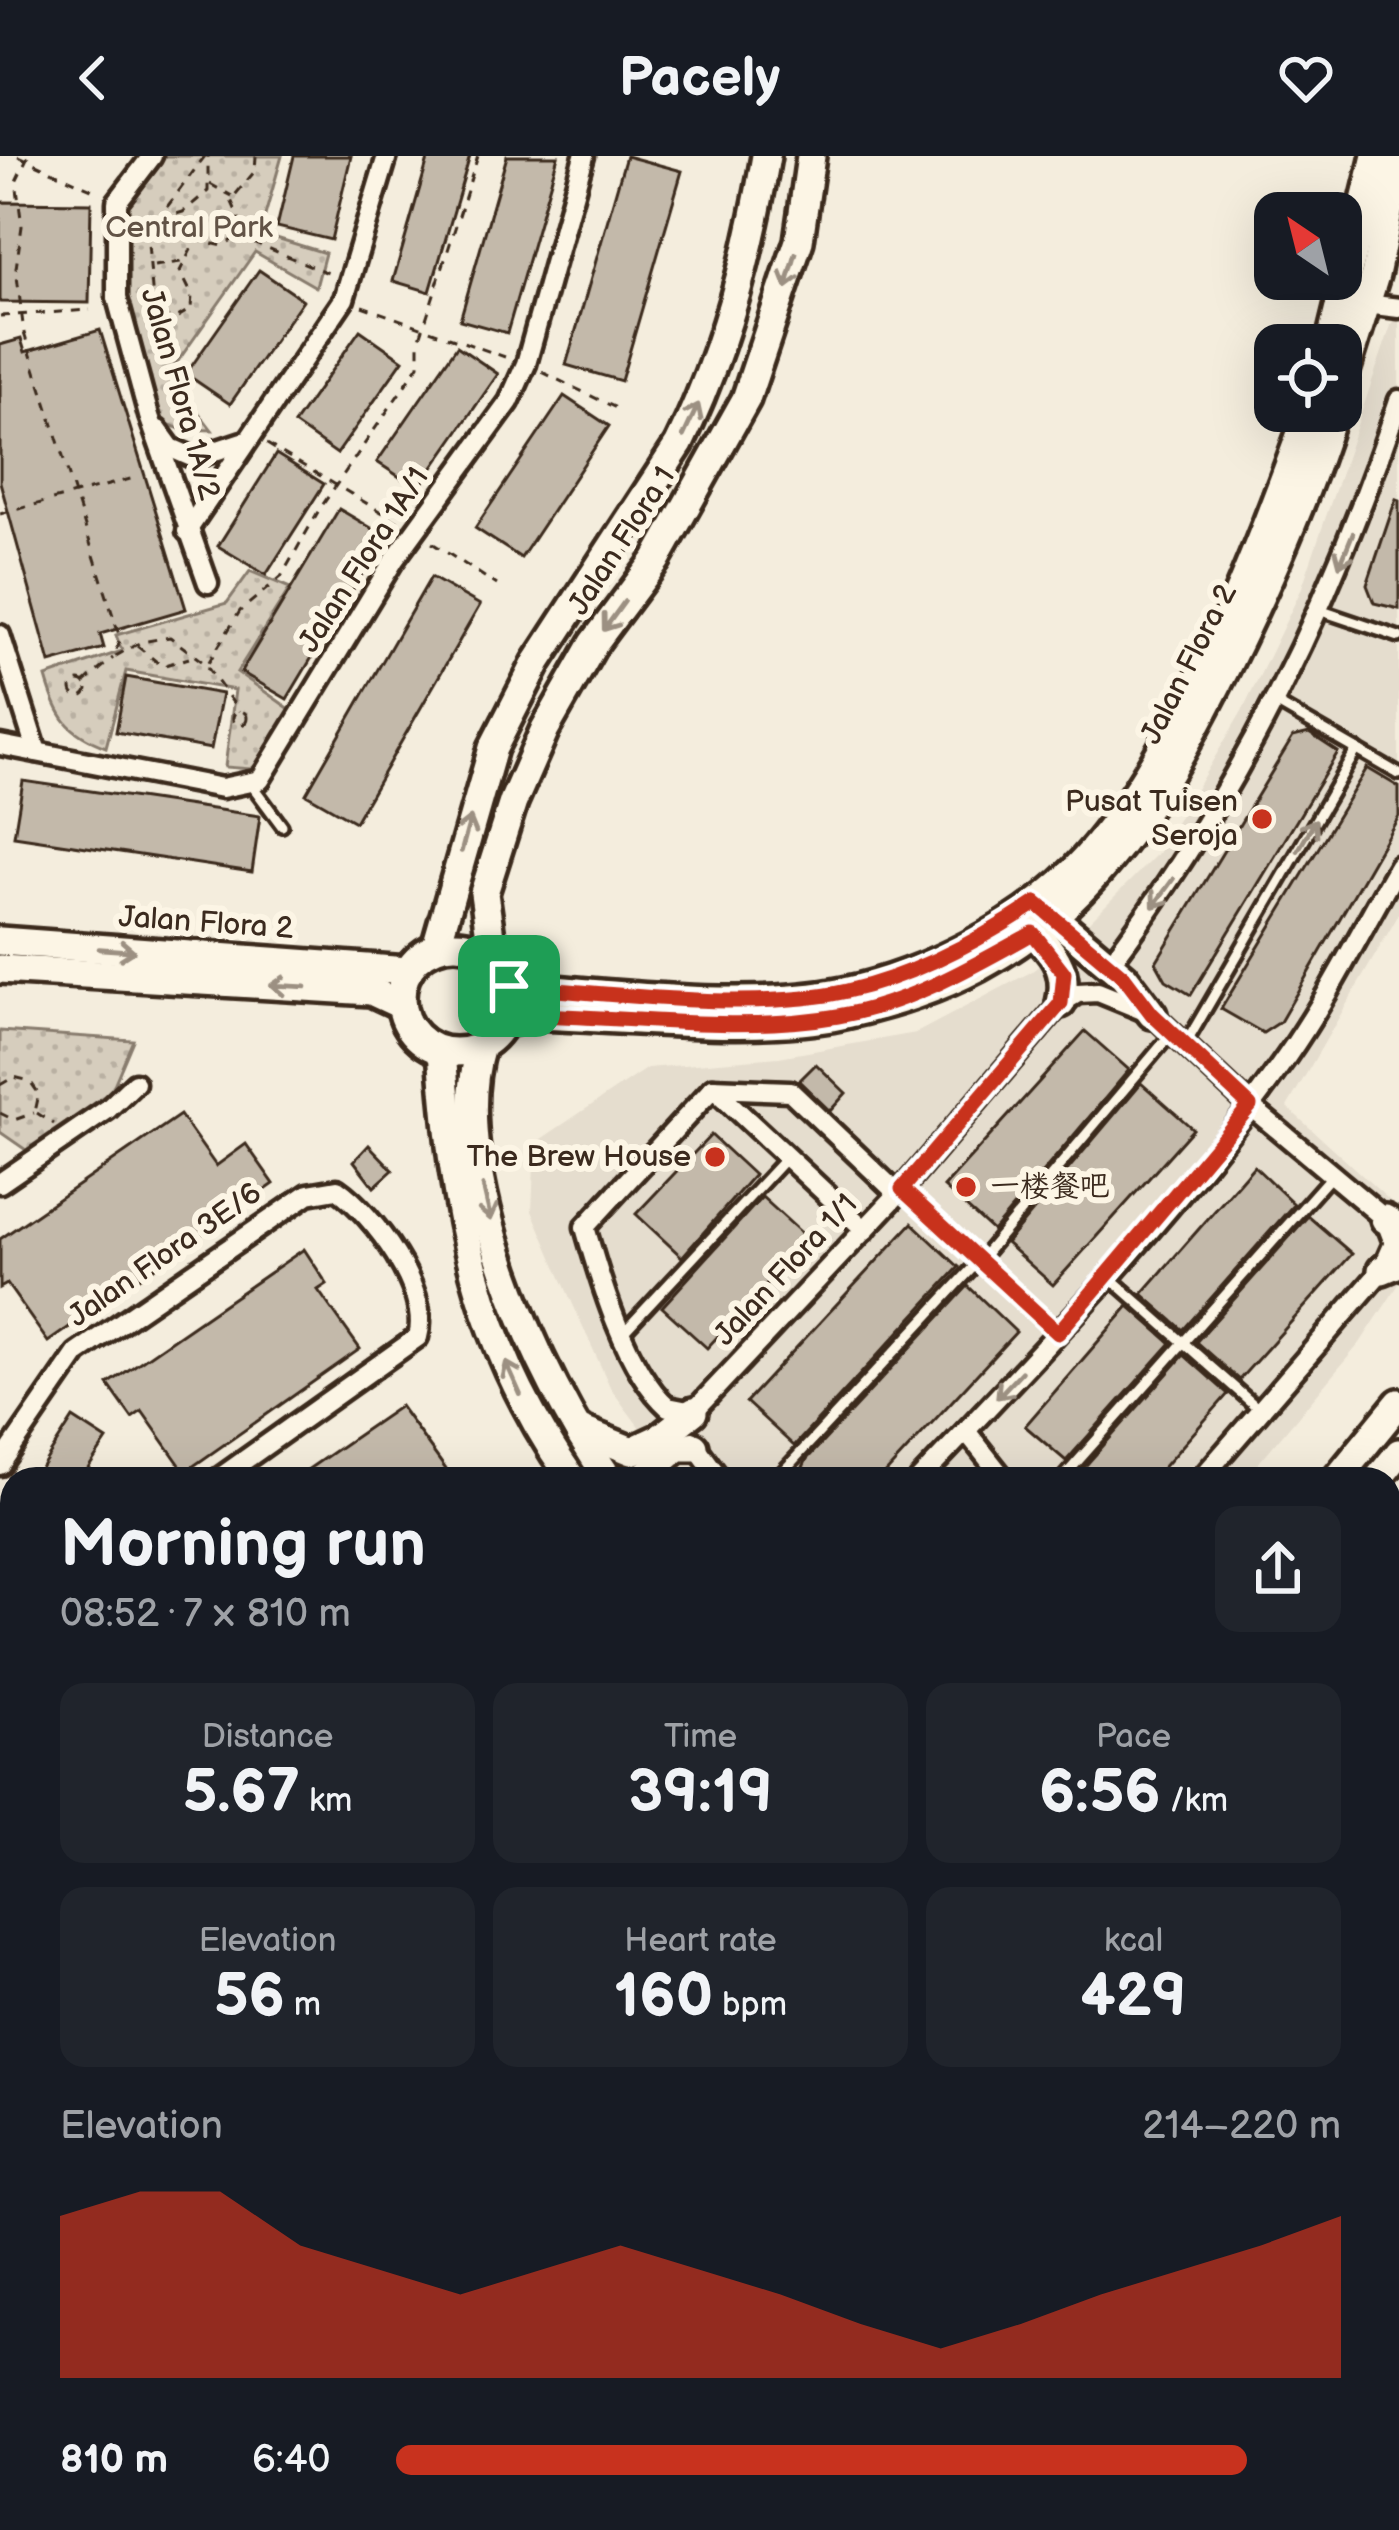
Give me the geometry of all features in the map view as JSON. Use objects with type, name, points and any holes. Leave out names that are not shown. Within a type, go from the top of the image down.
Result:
[{"type":"street","points":[[117,202],[152,156]]},
{"type":"street","points":[[188,531],[347,291],[387,156]]},
{"type":"street","name":"Jalan Flora 1A/1","points":[[251,784],[264,775],[414,532],[509,402],[526,364],[584,156]]},
{"type":"street","name":"Jalan Flora 1","points":[[436,947],[493,748],[537,662],[680,444],[698,406],[750,241],[766,156]]},
{"type":"street","name":"Jalan Flora 1","points":[[509,986],[494,958],[484,893],[513,802],[545,729],[594,643],[656,560],[746,400],[799,241],[812,156]]},
{"type":"street","points":[[1351,324],[1376,156]]},
{"type":"street","points":[[1342,324],[1354,302],[1381,276],[1399,160]]},
{"type":"street","name":"Jalan Flora 1A/2","points":[[117,202],[117,298],[149,416],[208,583]]},
{"type":"street","points":[[1354,302],[1399,308]]},
{"type":"street","points":[[1109,964],[1192,850],[1276,703],[1319,610],[1399,400]]},
{"type":"street","points":[[149,416],[171,448],[194,458],[248,437]]},
{"type":"street","name":"Jalan Flora 2","points":[[509,986],[748,998],[844,992],[918,968],[1035,917],[1095,847],[1164,741],[1231,609],[1301,432]]},
{"type":"street","name":"Jalan Flora 2","points":[[504,1023],[532,1015],[775,1021],[838,1016],[901,1000],[1035,917],[1120,852],[1183,751],[1268,583],[1325,432]]},
{"type":"street","points":[[0,635],[37,752]]},
{"type":"street","points":[[0,745],[222,788],[251,784]]},
{"type":"street","points":[[932,1467],[1058,1333],[1250,1106],[1290,1052],[1399,865]]},
{"type":"street","points":[[1035,917],[1109,964],[1250,1106],[1392,1223],[1390,1266],[1212,1467]]},
{"type":"street","points":[[1035,917],[1064,973],[1061,1003]]},
{"type":"street","name":"Jalan Flora 2","points":[[0,941],[408,971]]},
{"type":"street","points":[[481,1046],[442,1051],[415,1034],[401,1005],[408,971],[436,947],[466,944],[494,958]]},
{"type":"street","name":"Jalan Flora 2","points":[[0,969],[371,991],[401,1005]]},
{"type":"street","points":[[509,986],[504,1023],[481,1046],[472,1072],[474,1126],[494,1235],[518,1310],[575,1426],[601,1467]]},
{"type":"street","points":[[1061,1003],[1078,993],[1098,992],[1170,1030]]},
{"type":"street","name":"Jalan Flora 1/1","points":[[693,1412],[900,1192],[1061,1003]]},
{"type":"street","points":[[442,1051],[452,1184],[470,1263],[520,1396],[564,1467]]},
{"type":"street","points":[[0,1183],[108,1108],[135,1083]]},
{"type":"street","points":[[693,1412],[661,1401],[622,1333],[585,1227],[713,1088],[790,1090],[900,1192]]},
{"type":"street","points":[[713,1088],[865,1230]]},
{"type":"street","name":"Jalan Flora 3E/6","points":[[0,1465],[76,1352],[308,1194],[331,1188],[343,1193],[392,1250],[420,1317],[415,1342],[235,1467]]},
{"type":"street","points":[[1347,1467],[1399,1403]]},
{"type":"street","points":[[575,1426],[632,1451],[693,1412]]},
{"type":"street","points":[[693,1412],[694,1447],[710,1467]]},
{"type":"street","points":[[966,1431],[994,1467]]},
{"type":"street","points":[[655,1467],[678,1448],[694,1447]]},
{"type":"lane","points":[[1319,610],[1399,637]]},
{"type":"lane","points":[[1276,703],[1399,773]]},
{"type":"lane","points":[[787,1467],[979,1261],[1170,1030],[1357,749]]},
{"type":"lane","points":[[251,784],[282,826]]},
{"type":"lane","points":[[622,1333],[787,1157]]},
{"type":"lane","points":[[1073,1467],[1332,1174]]},
{"type":"lane","points":[[900,1192],[1058,1333]]},
{"type":"lane","points":[[1108,1276],[1261,1412]]},
{"type":"path","points":[[18,156],[117,202]]},
{"type":"path","points":[[207,156],[180,197],[155,222],[148,243],[153,302],[163,316],[178,320],[187,315],[192,301],[182,262],[196,240],[223,246],[235,234],[239,218],[232,196],[209,183]]},
{"type":"path","points":[[155,222],[183,212],[209,183],[207,156]]},
{"type":"path","points":[[232,196],[255,171],[256,156]]},
{"type":"path","points":[[235,234],[347,291],[526,364],[616,408]]},
{"type":"path","points":[[153,266],[182,262]]},
{"type":"path","points":[[0,316],[90,310]]},
{"type":"path","points":[[248,437],[497,585]]},
{"type":"path","points":[[0,514],[138,477]]},
{"type":"path","points":[[136,644],[162,666],[192,657]]},
{"type":"path","points":[[84,683],[114,656]]},
{"type":"path","points":[[207,665],[238,711]]},
{"type":"path","points":[[0,1085],[23,1078],[35,1087],[39,1102],[23,1120],[0,1113]]},
{"type":"shaded area","points":[[1399,302],[1399,914],[1287,1107],[1399,1209],[1399,1284],[1360,1343],[1255,1467],[669,1467],[611,1389],[532,1211],[535,1143],[647,1068],[779,1057],[916,1033],[1031,972],[1069,942],[1159,852],[1245,706],[1301,590],[1355,432],[1362,432],[1362,411]]},
{"type":"green space","name":"Central Park","points":[[159,156],[282,156],[260,233],[325,253],[316,287],[255,252],[169,374],[212,430],[180,429],[165,423],[150,403],[119,299],[119,203]]},
{"type":"green space","points":[[250,571],[290,588],[237,672],[297,714],[276,749],[251,769],[225,767],[235,690],[126,671],[106,747],[82,736],[66,721],[46,677],[122,651],[116,635],[227,603]]},
{"type":"green space","points":[[0,1031],[133,1040],[111,1092],[26,1150],[0,1132]]},
{"type":"building","points":[[294,156],[351,156],[331,240],[277,227]]},
{"type":"building","points":[[429,156],[470,156],[430,292],[393,281]]},
{"type":"building","points":[[507,156],[558,156],[507,333],[460,320]]},
{"type":"building","points":[[626,156],[682,171],[621,381],[566,365]]},
{"type":"building","points":[[0,202],[91,203],[89,303],[0,302]]},
{"type":"building","points":[[259,270],[303,300],[230,404],[186,374]]},
{"type":"building","points":[[100,330],[186,609],[100,634],[104,648],[50,663],[0,482],[0,345],[21,339],[25,352]]},
{"type":"building","points":[[360,330],[403,360],[337,454],[294,424]]},
{"type":"building","points":[[457,346],[498,374],[418,489],[377,462]]},
{"type":"building","points":[[564,396],[609,426],[521,558],[475,528]]},
{"type":"building","points":[[276,454],[324,484],[266,575],[218,546]]},
{"type":"building","points":[[1396,499],[1399,609],[1374,603],[1367,585]]},
{"type":"building","points":[[339,509],[385,536],[287,699],[241,672]]},
{"type":"building","points":[[431,577],[480,605],[355,822],[306,794]]},
{"type":"building","points":[[126,677],[222,694],[211,749],[116,732]]},
{"type":"building","points":[[1309,733],[1338,752],[1191,995],[1166,980],[1156,962],[1293,737]]},
{"type":"building","points":[[1367,768],[1399,787],[1399,816],[1280,1022],[1263,1033],[1221,1009]]},
{"type":"building","points":[[23,781],[260,816],[252,872],[14,836]]},
{"type":"building","points":[[1085,1031],[1129,1070],[993,1231],[944,1187]]},
{"type":"building","points":[[816,1064],[846,1093],[830,1111],[799,1081]]},
{"type":"building","points":[[1141,1083],[1193,1129],[1053,1285],[1006,1243]]},
{"type":"building","points":[[180,1115],[216,1166],[246,1144],[274,1184],[48,1342],[7,1284],[0,1288],[0,1239]]},
{"type":"building","points":[[711,1135],[754,1175],[682,1257],[636,1214]]},
{"type":"building","points":[[369,1145],[393,1170],[374,1187],[354,1161]]},
{"type":"building","points":[[1254,1166],[1294,1204],[1183,1330],[1142,1294]]},
{"type":"building","points":[[762,1197],[808,1239],[707,1348],[662,1307]]},
{"type":"building","points":[[1308,1216],[1352,1254],[1239,1380],[1196,1342]]},
{"type":"building","points":[[912,1223],[959,1267],[794,1446],[746,1402]]},
{"type":"building","points":[[304,1249],[327,1284],[318,1290],[360,1349],[192,1467],[181,1467],[142,1411],[132,1418],[108,1384]]},
{"type":"building","points":[[968,1286],[1016,1332],[891,1467],[803,1467]]},
{"type":"building","points":[[1129,1306],[1171,1343],[1066,1461],[1025,1426]]},
{"type":"building","points":[[1184,1355],[1228,1394],[1164,1467],[1084,1467]]},
{"type":"building","points":[[400,1406],[444,1467],[311,1467]]},
{"type":"building","points":[[73,1418],[107,1440],[89,1467],[42,1467]]},
{"type":"place","name":"Pusat Tuisen Seroja","points":[[1262,819]]},
{"type":"place","name":"The Brew House","points":[[715,1157]]},
{"type":"place","name":"一楼餐吧","points":[[966,1187]]},
{"type":"route","points":[[1036,903],[1124,977],[1152,1014],[1250,1106],[1058,1333],[902,1189],[1061,1003],[1064,973],[1033,933],[901,1000],[838,1016],[775,1021],[532,1015],[504,1023],[509,986],[748,998],[844,992],[918,968],[1036,903]]}]
